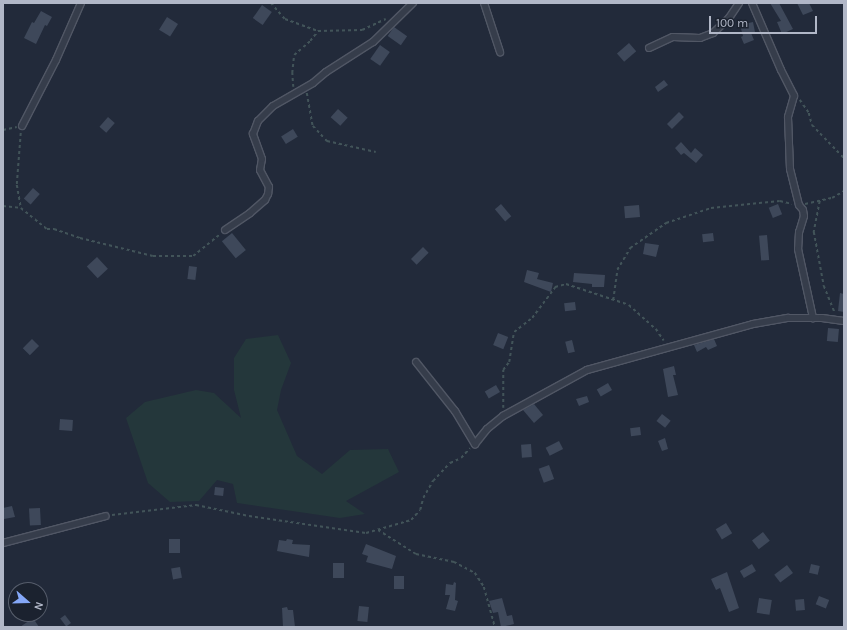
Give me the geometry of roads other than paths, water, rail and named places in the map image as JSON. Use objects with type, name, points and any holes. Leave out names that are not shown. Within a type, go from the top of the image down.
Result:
[{"type":"street","points":[[22,126],[56,60],[81,3]]},
{"type":"street","points":[[225,230],[250,213],[265,200],[268,194],[269,188],[260,170],[262,159],[253,134],[254,128],[258,121],[273,106],[293,93],[306,87],[336,65],[372,42],[413,3]]},
{"type":"street","points":[[484,3],[500,52]]},
{"type":"street","points":[[649,48],[673,37],[700,38],[713,33],[729,18],[739,3]]},
{"type":"street","points":[[752,3],[794,96],[788,117],[790,169],[799,205],[803,210],[804,216],[799,232],[798,250],[813,318]]},
{"type":"street","points":[[416,362],[455,411],[475,444],[487,429],[503,416],[588,370],[667,346],[753,324],[788,318],[813,318],[841,321]]},
{"type":"street","points":[[3,543],[106,516]]}]
